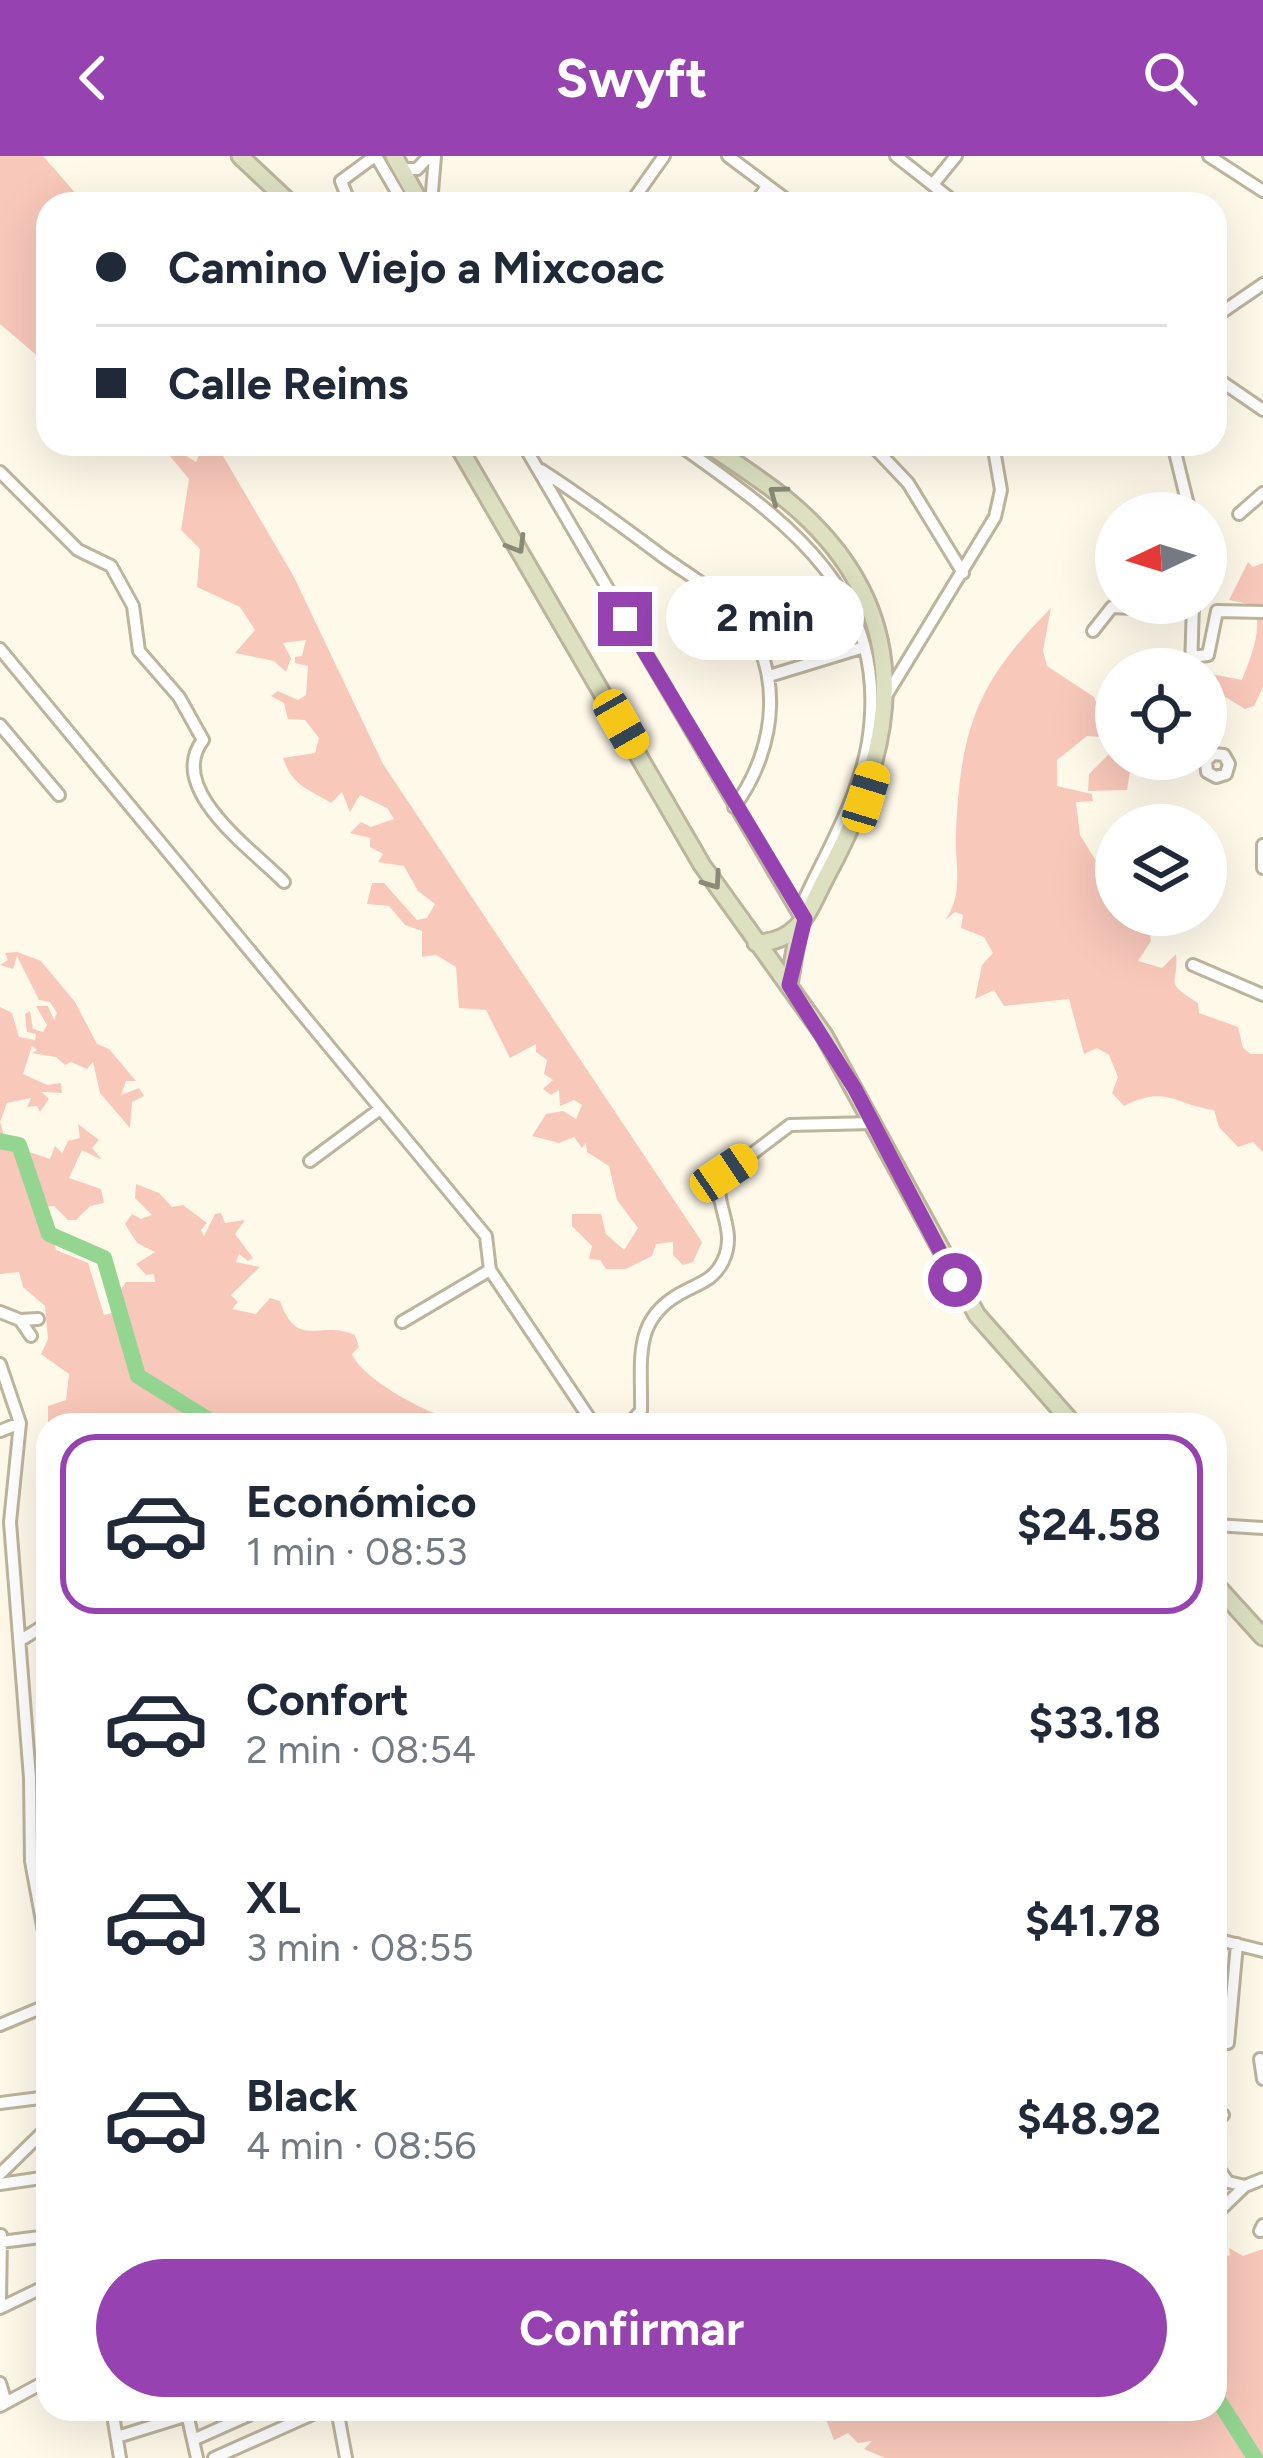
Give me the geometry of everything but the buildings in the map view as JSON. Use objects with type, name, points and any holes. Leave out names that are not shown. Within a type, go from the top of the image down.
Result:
[{"type":"main road","points":[[240,156],[278,192]]},
{"type":"main road","points":[[464,456],[702,865],[789,985],[873,1123],[977,1315],[1063,1413]]},
{"type":"main road","points":[[725,456],[785,499],[837,552],[879,634],[886,697],[880,751],[866,797],[800,921],[789,985]]},
{"type":"main road","points":[[756,943],[775,943],[800,921]]},
{"type":"main road","points":[[1227,1597],[1263,1637]]},
{"type":"street","points":[[345,192],[341,181],[375,156],[397,192]]},
{"type":"street","points":[[403,165],[432,156],[430,192]]},
{"type":"street","points":[[638,192],[664,156]]},
{"type":"street","points":[[728,156],[775,192]]},
{"type":"street","points":[[896,156],[944,192]]},
{"type":"street","points":[[934,183],[956,156]]},
{"type":"street","points":[[1209,156],[1263,191]]},
{"type":"street","points":[[403,165],[430,181]]},
{"type":"street","points":[[763,192],[767,186]]},
{"type":"street","points":[[1227,309],[1263,284]]},
{"type":"street","points":[[1227,385],[1263,410]]},
{"type":"street","points":[[530,456],[800,921]]},
{"type":"street","points":[[694,456],[799,534],[827,566],[864,647],[868,741],[847,807],[800,921]]},
{"type":"street","points":[[883,456],[908,483],[963,573]]},
{"type":"street","points":[[886,697],[1000,505],[994,456]]},
{"type":"street","points":[[1176,456],[1185,492]]},
{"type":"street","points":[[538,468],[731,607],[770,676],[765,747],[734,807]]},
{"type":"street","points":[[0,472],[78,550],[111,566],[133,606],[139,651],[179,698],[203,740],[194,752],[192,771],[203,799],[284,882]]},
{"type":"street","points":[[1239,514],[1263,493]]},
{"type":"street","points":[[1210,648],[1217,611],[1263,612]]},
{"type":"street","points":[[1093,631],[1099,624]]},
{"type":"street","points":[[770,676],[864,647]]},
{"type":"street","points":[[0,650],[486,1236],[490,1270],[586,1413]]},
{"type":"street","points":[[0,725],[59,795]]},
{"type":"street","points":[[1263,845],[1263,868]]},
{"type":"street","points":[[1192,965],[1263,995]]},
{"type":"street","points":[[310,1161],[380,1109]]},
{"type":"street","points":[[640,1413],[639,1359],[647,1320],[661,1305],[714,1276],[726,1255],[730,1232],[718,1189],[724,1173],[790,1125],[873,1123]]},
{"type":"street","points":[[402,1322],[490,1270]]},
{"type":"street","points":[[0,1312],[20,1320],[38,1319]]},
{"type":"street","points":[[20,1320],[31,1336]]},
{"type":"street","points":[[0,1364],[20,1423],[10,1522],[36,1888]]},
{"type":"street","points":[[0,1431],[20,1423]]},
{"type":"street","points":[[1227,1526],[1263,1528]]},
{"type":"street","points":[[21,1640],[36,1631]]},
{"type":"street","points":[[1227,1942],[1263,1951]]},
{"type":"street","points":[[1228,2043],[1237,1944]]},
{"type":"street","points":[[0,2025],[36,2011]]},
{"type":"street","points":[[1260,2059],[1263,2079]]},
{"type":"street","points":[[0,2103],[36,2098]]},
{"type":"street","points":[[0,2174],[36,2139]]},
{"type":"street","points":[[0,2184],[36,2179]]},
{"type":"street","points":[[1227,2203],[1245,2186],[1263,2179]]},
{"type":"street","points":[[1227,2181],[1245,2186]]},
{"type":"street","points":[[36,2237],[1,2238],[0,2305],[36,2290]]},
{"type":"street","points":[[0,2383],[3,2404],[36,2386]]},
{"type":"street","points":[[114,2421],[120,2458]]},
{"type":"street","points":[[117,2437],[162,2421]]},
{"type":"street","points":[[189,2421],[197,2458]]},
{"type":"street","points":[[193,2440],[236,2421]]},
{"type":"street","points":[[214,2458],[297,2421]]},
{"type":"street","points":[[339,2421],[346,2458]]},
{"type":"shaded area","points":[[0,156],[43,156],[74,192],[36,192],[36,355],[0,324]]},
{"type":"shaded area","points":[[170,456],[186,456],[196,462],[199,456],[223,456],[294,577],[383,764],[702,1242],[693,1262],[683,1265],[673,1255],[673,1242],[656,1244],[652,1256],[626,1269],[606,1269],[600,1260],[589,1259],[592,1246],[572,1226],[572,1214],[601,1214],[606,1234],[624,1250],[638,1228],[617,1200],[609,1166],[587,1152],[586,1143],[582,1148],[574,1137],[559,1143],[532,1136],[546,1114],[563,1111],[576,1119],[582,1105],[574,1100],[560,1106],[559,1090],[551,1095],[543,1089],[553,1080],[544,1074],[547,1060],[536,1052],[536,1044],[510,1058],[486,1010],[459,1008],[456,967],[436,955],[422,957],[422,931],[405,925],[389,906],[367,904],[372,883],[384,883],[417,920],[427,918],[435,904],[418,891],[404,866],[378,862],[383,854],[370,847],[370,838],[350,833],[361,822],[371,827],[394,819],[387,808],[360,795],[350,812],[342,792],[331,803],[291,775],[283,758],[315,753],[319,738],[305,720],[288,719],[284,703],[271,696],[278,691],[298,700],[306,695],[308,666],[295,663],[295,657],[302,656],[306,640],[283,643],[291,658],[286,672],[274,661],[235,653],[255,630],[240,607],[197,587],[200,549],[181,530],[189,479]]},
{"type":"shaded area","points":[[1248,562],[1253,567],[1263,563],[1263,687],[1254,706],[1245,709],[1227,698],[1227,677],[1242,680],[1257,634],[1256,615],[1254,605],[1229,600]]},
{"type":"shaded area","points":[[1051,608],[1043,651],[1047,666],[1095,700],[1095,737],[1087,736],[1057,760],[1057,786],[1092,794],[1093,801],[1076,802],[1080,835],[1095,859],[1095,936],[1150,936],[1138,961],[1162,968],[1176,954],[1176,986],[1198,1003],[1199,1013],[1238,1027],[1243,1048],[1263,1054],[1263,1152],[1253,1142],[1238,1147],[1219,1127],[1214,1110],[1161,1096],[1124,1106],[1112,1093],[1118,1077],[1109,1055],[1097,1048],[1084,1054],[1069,999],[1004,1006],[994,990],[975,999],[982,965],[993,953],[984,937],[961,928],[963,915],[955,912],[945,920],[957,889],[958,795],[978,708],[1026,635]]},
{"type":"shaded area","points":[[1095,768],[1095,780],[1129,780],[1127,790],[1088,791],[1089,774]]},
{"type":"shaded area","points":[[17,952],[41,961],[75,1002],[97,1044],[109,1049],[136,1081],[126,1081],[121,1095],[139,1088],[144,1096],[132,1102],[130,1128],[100,1093],[93,1062],[87,1069],[71,1062],[65,1065],[56,1057],[32,1053],[37,1050],[32,1046],[23,1074],[47,1085],[61,1083],[62,1093],[42,1092],[49,1099],[40,1112],[37,1106],[27,1107],[31,1098],[7,1103],[0,1122],[0,1007],[12,1013],[19,1037],[35,1040],[36,1034],[27,1032],[25,1014],[30,1011],[33,1029],[43,1032],[47,1025],[36,1006],[48,1006],[54,1020],[57,1013],[50,1002],[39,1000],[17,956],[13,969],[0,965],[8,960],[5,953]]},
{"type":"shaded area","points":[[0,1122],[8,1148],[16,1144],[23,1157],[29,1152],[50,1159],[55,1146],[62,1153],[68,1141],[80,1138],[78,1124],[99,1140],[92,1148],[102,1160],[82,1150],[69,1178],[101,1189],[104,1203],[90,1206],[76,1220],[68,1220],[54,1206],[34,1208],[51,1229],[56,1250],[88,1263],[104,1315],[116,1312],[117,1295],[126,1282],[155,1282],[154,1274],[146,1275],[136,1264],[155,1252],[137,1243],[125,1224],[132,1214],[141,1219],[152,1215],[135,1198],[136,1184],[159,1193],[172,1207],[183,1205],[207,1223],[201,1230],[204,1236],[215,1214],[221,1213],[225,1223],[245,1220],[235,1234],[253,1258],[248,1261],[239,1254],[236,1262],[260,1267],[231,1295],[238,1302],[232,1309],[256,1314],[270,1298],[280,1301],[302,1330],[355,1335],[359,1347],[352,1354],[358,1363],[379,1383],[435,1413],[48,1413],[48,1406],[66,1400],[69,1374],[41,1354],[48,1339],[45,1306],[23,1287],[19,1272],[0,1274]]},
{"type":"shaded area","points":[[1229,2248],[1243,2256],[1263,2249],[1263,2458],[885,2458],[864,2449],[872,2441],[858,2443],[848,2433],[834,2440],[825,2421],[1227,2421]]},
{"type":"waterway","points":[[0,1141],[19,1145],[49,1234],[104,1258],[138,1376],[198,1413]]},
{"type":"waterway","points":[[1227,2414],[1255,2458]]},
{"type":"route","points":[[625,619],[805,919],[798,931],[789,985],[855,1089],[955,1280]]}]
